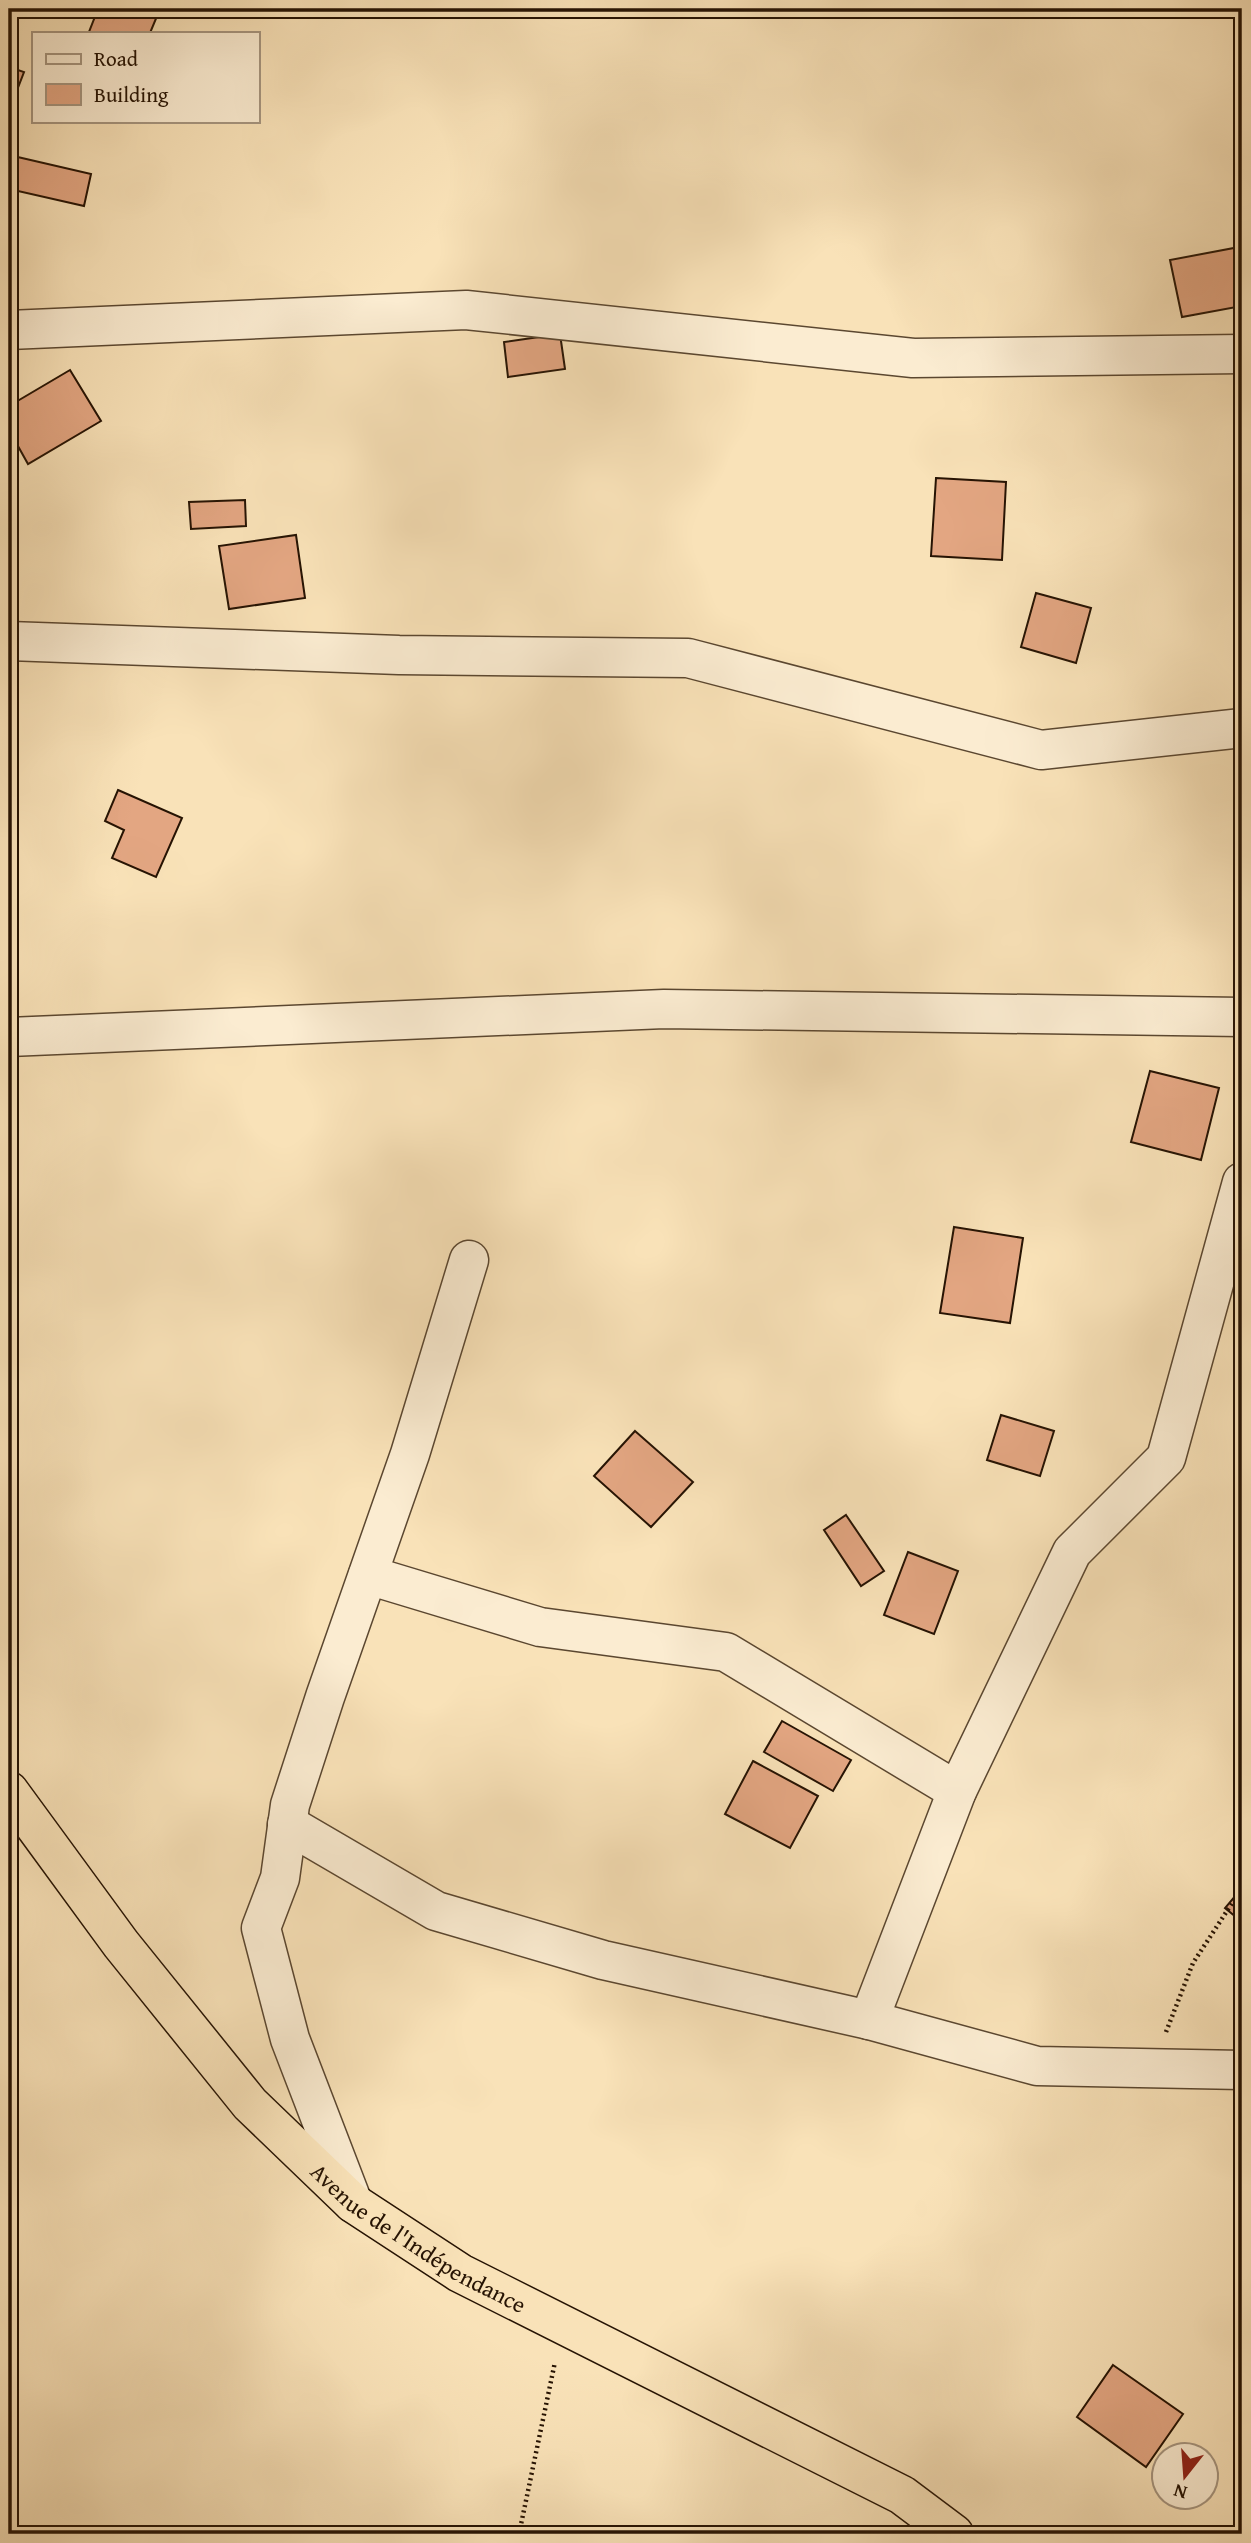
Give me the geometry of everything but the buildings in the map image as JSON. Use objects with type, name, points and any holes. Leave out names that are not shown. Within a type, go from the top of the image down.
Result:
[{"type":"highway","name":"Avenue de l'Indépendance","points":[[9,1791],[121,1944],[250,2104],[353,2203],[460,2273],[902,2495],[954,2534]]},
{"type":"street","points":[[9,330],[466,310],[914,358],[1242,354]]},
{"type":"street","points":[[9,641],[398,655],[688,658],[1041,750],[1242,727]]},
{"type":"street","points":[[9,1037],[664,1009],[1242,1017]]},
{"type":"street","points":[[869,2020],[957,1791],[1072,1552],[1166,1458],[1242,1182]]},
{"type":"street","points":[[353,2203],[290,2039],[261,1928],[280,1878],[290,1805],[410,1454],[469,1260]]},
{"type":"street","points":[[368,1575],[540,1627],[726,1652],[957,1791]]},
{"type":"street","points":[[287,1824],[436,1911],[603,1960],[869,2020],[1037,2066],[1242,2070]]},
{"type":"path","points":[[1152,2068],[1193,1963],[1242,1888]]},
{"type":"path","points":[[519,2534],[563,2324]]}]
